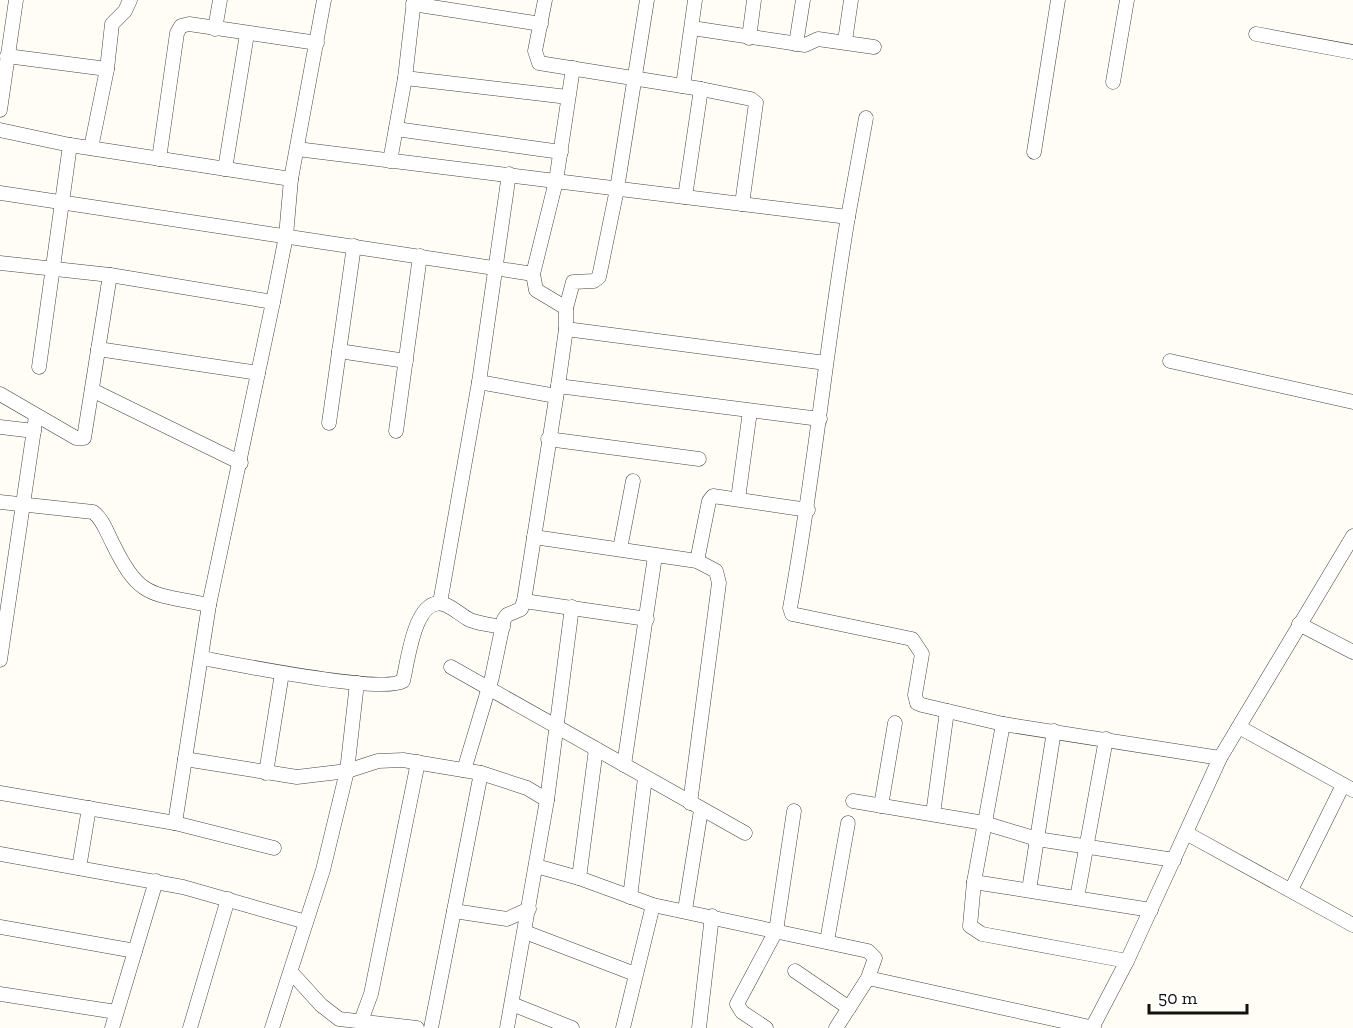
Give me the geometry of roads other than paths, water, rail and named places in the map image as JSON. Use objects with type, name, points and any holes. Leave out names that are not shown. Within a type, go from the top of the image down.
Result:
[{"type":"street","points":[[91,148],[107,69],[112,24],[125,11],[130,0]]},
{"type":"street","points":[[215,29],[220,0]]},
{"type":"street","points":[[175,823],[209,605],[241,463],[286,236],[291,179],[324,0]]},
{"type":"street","points":[[545,0],[536,60],[545,65],[701,89],[751,99],[756,103],[742,204]]},
{"type":"street","points":[[464,770],[489,688],[505,617],[521,609],[524,601],[566,329],[566,308],[573,282],[594,281],[599,277],[617,189],[647,0]]},
{"type":"street","points":[[683,86],[695,0]]},
{"type":"street","points":[[748,38],[754,0]]},
{"type":"street","points":[[796,44],[803,0]]},
{"type":"street","points":[[845,40],[851,0]]},
{"type":"street","points":[[1034,152],[1058,0]]},
{"type":"street","points":[[1113,81],[1127,0]]},
{"type":"street","points":[[390,161],[405,78],[414,2],[541,24]]},
{"type":"street","points":[[0,6],[15,4],[0,110]]},
{"type":"street","points":[[159,159],[177,33],[181,26],[189,24],[317,43]]},
{"type":"street","points":[[692,28],[796,44],[808,45],[818,39],[845,40],[874,47]]},
{"type":"street","points":[[225,169],[247,34]]},
{"type":"street","points":[[1256,34],[1353,52]]},
{"type":"street","points":[[7,56],[107,69]]},
{"type":"street","points":[[566,308],[536,290],[533,274],[556,181],[573,68]]},
{"type":"street","points":[[405,78],[568,97]]},
{"type":"street","points":[[685,197],[701,89]]},
{"type":"street","points":[[866,118],[848,217],[826,363],[808,510],[791,612],[912,639],[922,654],[915,700],[922,705],[1003,724],[1220,758]]},
{"type":"street","points":[[396,129],[561,152]]},
{"type":"street","points":[[0,130],[70,145],[291,179]]},
{"type":"street","points":[[39,367],[70,145]]},
{"type":"street","points":[[297,149],[848,217]]},
{"type":"street","points":[[440,603],[479,382],[509,174]]},
{"type":"street","points":[[0,193],[533,274]]},
{"type":"street","points":[[329,423],[354,246]]},
{"type":"street","points":[[396,431],[420,256]]},
{"type":"street","points":[[0,263],[110,275],[273,302]]},
{"type":"street","points":[[0,394],[36,416],[82,439],[85,435],[110,275]]},
{"type":"street","points":[[566,329],[826,363]]},
{"type":"street","points":[[98,349],[258,373]]},
{"type":"street","points":[[339,351],[406,361]]},
{"type":"street","points":[[1170,361],[1353,402]]},
{"type":"street","points":[[479,382],[820,419]]},
{"type":"street","points":[[92,390],[241,463]]},
{"type":"street","points":[[738,499],[750,411]]},
{"type":"street","points":[[0,660],[36,416]]},
{"type":"street","points":[[0,427],[34,431]]},
{"type":"street","points":[[548,439],[699,459]]},
{"type":"street","points":[[620,549],[633,481]]},
{"type":"street","points":[[697,561],[710,498],[717,496],[808,510]]},
{"type":"street","points":[[0,502],[93,512],[102,521],[123,564],[144,590],[209,605]]},
{"type":"street","points":[[868,978],[1093,1028],[1151,910],[1220,758],[1353,536]]},
{"type":"street","points":[[534,537],[697,561],[716,571],[719,583],[685,910]]},
{"type":"street","points":[[624,765],[656,556]]},
{"type":"street","points":[[524,601],[647,619]]},
{"type":"street","points":[[202,658],[282,673],[357,683],[397,684],[403,681],[422,612],[431,605],[440,603],[455,609],[471,621],[502,627]]},
{"type":"street","points":[[507,1028],[547,800],[572,607]]},
{"type":"street","points":[[1299,624],[1353,652]]},
{"type":"street","points":[[451,667],[745,833]]},
{"type":"street","points":[[267,773],[282,673]]},
{"type":"street","points":[[272,1028],[323,870],[347,771],[357,683]]},
{"type":"street","points":[[933,814],[947,711]]},
{"type":"street","points":[[881,806],[895,723]]},
{"type":"street","points":[[1003,724],[974,882],[970,919],[974,931],[1020,942],[1127,961]]},
{"type":"street","points":[[1239,727],[1348,787],[1291,891]]},
{"type":"street","points":[[1029,890],[1054,731]]},
{"type":"street","points":[[1077,898],[1106,739]]},
{"type":"street","points":[[579,878],[596,749]]},
{"type":"street","points":[[185,759],[297,777],[347,771],[378,761],[418,762],[481,773],[527,788],[547,800]]},
{"type":"street","points":[[351,1023],[371,994],[418,762]]},
{"type":"street","points":[[431,1028],[481,773]]},
{"type":"street","points":[[630,897],[645,777]]},
{"type":"street","points":[[0,793],[175,823],[274,848]]},
{"type":"street","points":[[853,801],[984,823],[1037,838],[1174,860]]},
{"type":"street","points":[[79,868],[89,808]]},
{"type":"street","points":[[766,1028],[742,1012],[737,1004],[776,931],[794,811]]},
{"type":"street","points":[[827,941],[848,823]]},
{"type":"street","points":[[1186,833],[1353,925]]},
{"type":"street","points":[[0,854],[156,881],[306,922]]},
{"type":"street","points":[[536,866],[579,878],[653,905],[827,941],[875,955],[868,978],[836,1028]]},
{"type":"street","points":[[112,1028],[156,881]]},
{"type":"street","points":[[974,882],[1151,910]]},
{"type":"street","points":[[190,1028],[228,899]]},
{"type":"street","points":[[623,1028],[653,905]]},
{"type":"street","points":[[454,911],[507,919],[529,909]]},
{"type":"street","points":[[699,1028],[712,916]]},
{"type":"street","points":[[0,927],[135,951]]},
{"type":"street","points":[[525,932],[635,974]]},
{"type":"street","points":[[795,971],[849,1008]]},
{"type":"street","points":[[291,972],[331,1014],[351,1023],[417,1028]]},
{"type":"street","points":[[0,994],[116,1012]]},
{"type":"street","points":[[512,1004],[572,1028]]}]
